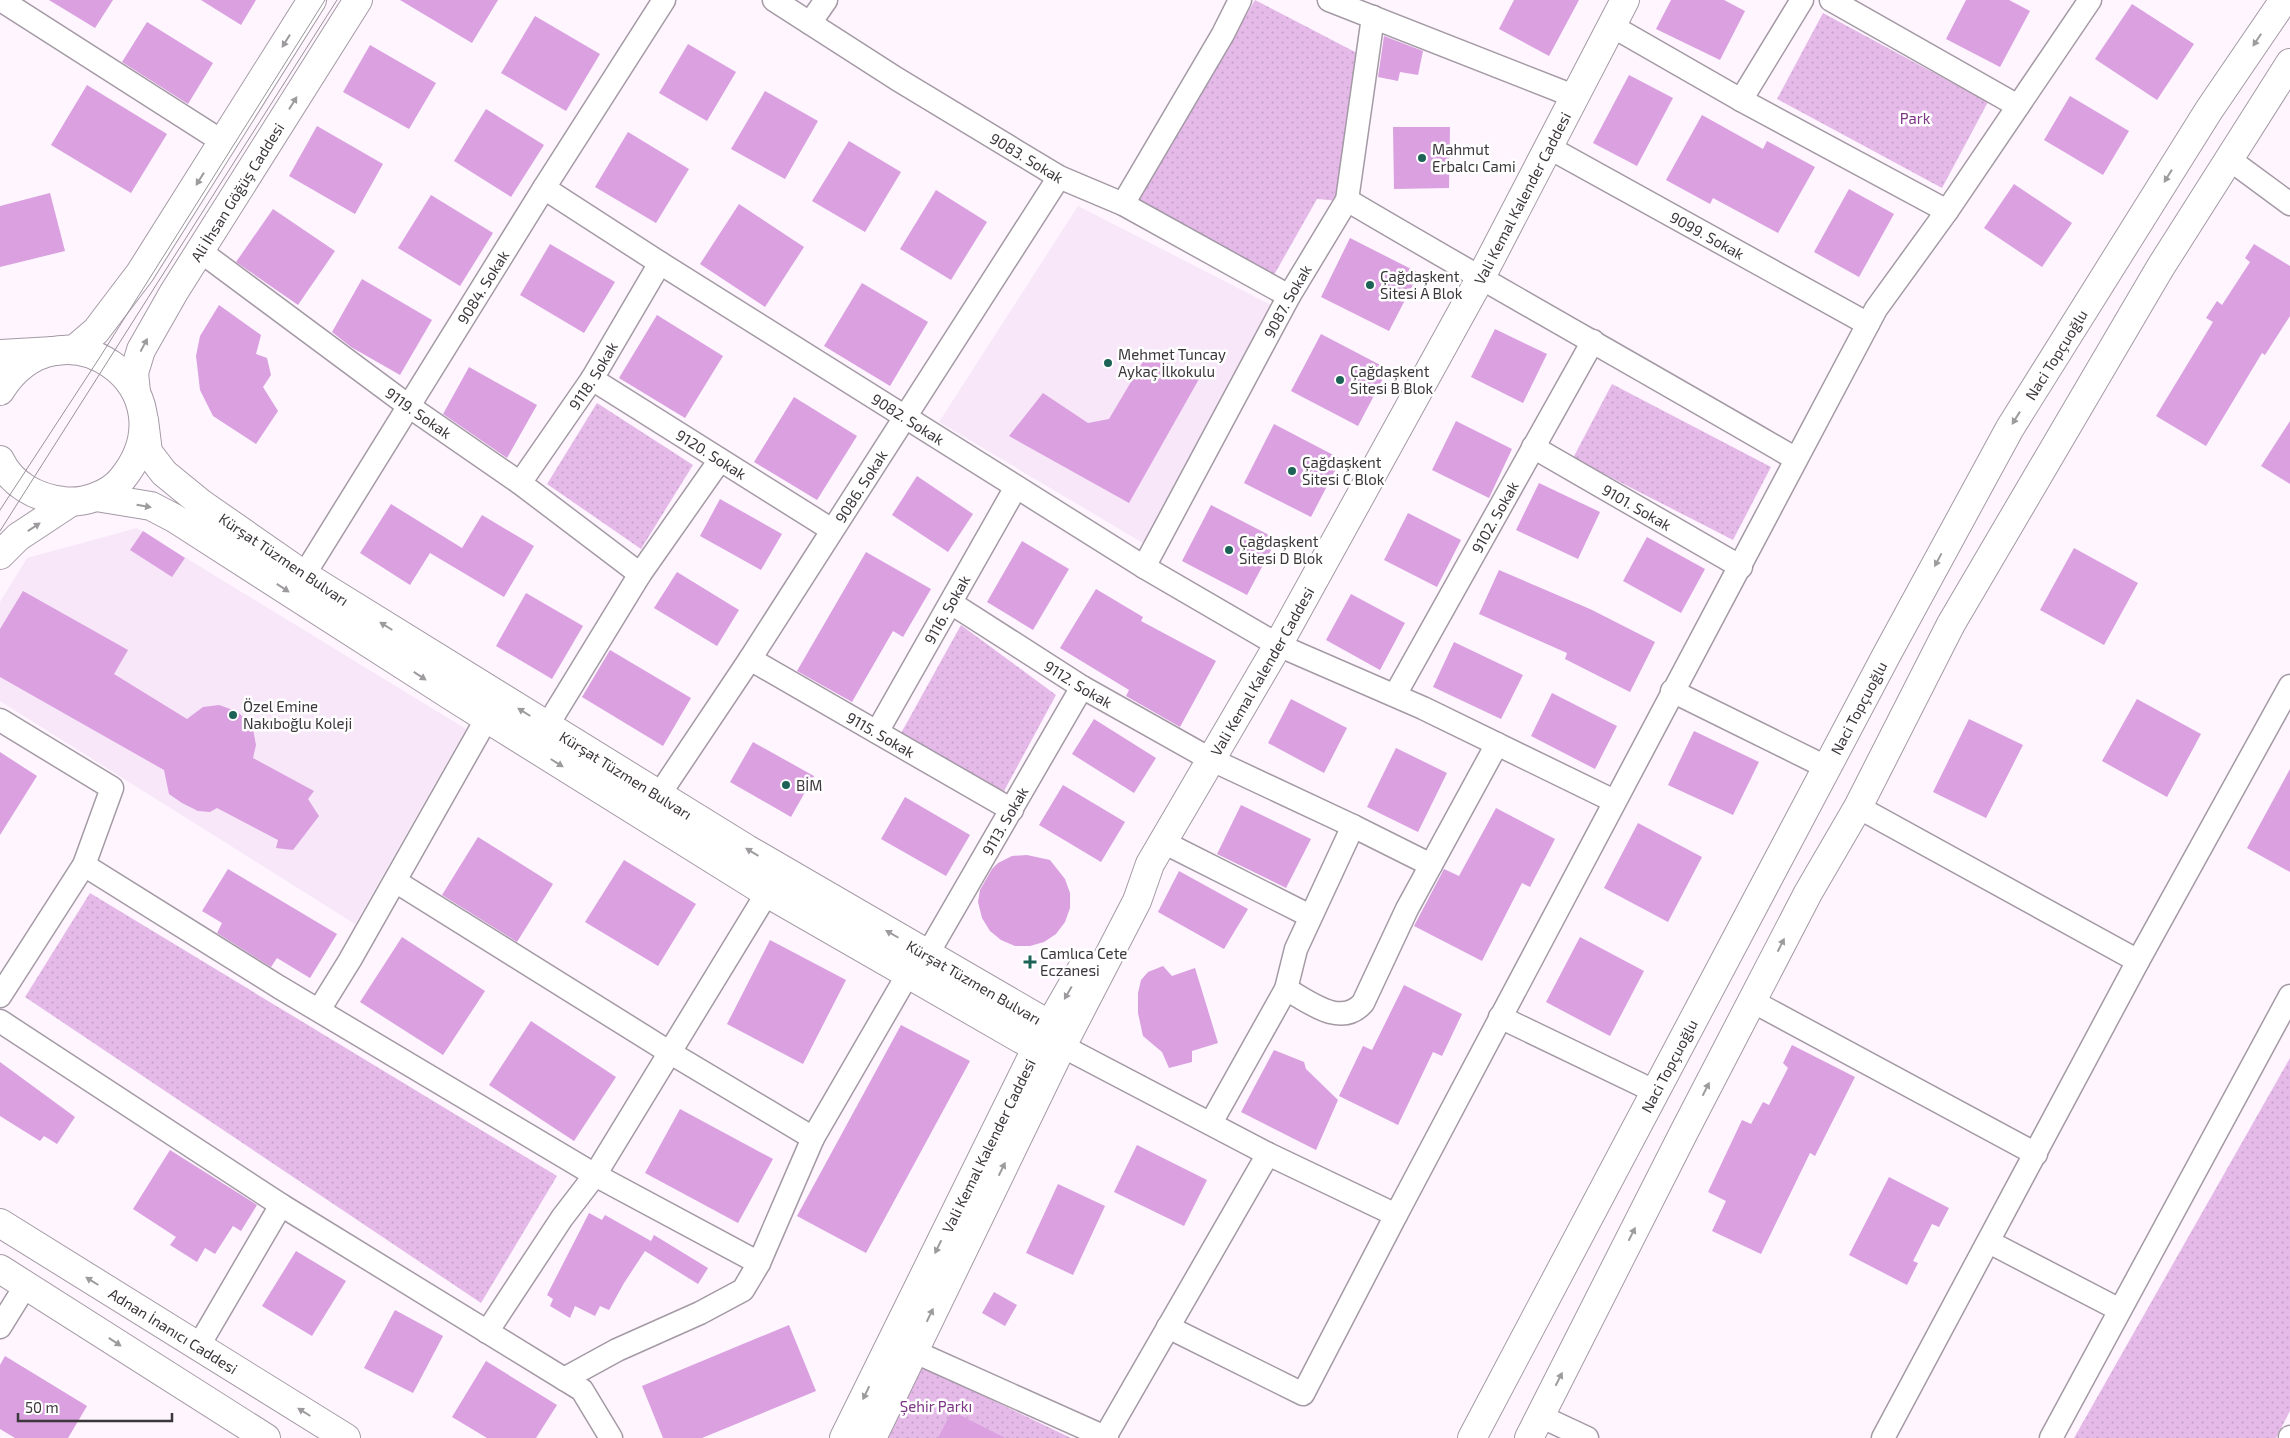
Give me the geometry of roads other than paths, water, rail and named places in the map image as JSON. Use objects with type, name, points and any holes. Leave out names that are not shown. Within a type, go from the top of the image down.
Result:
[{"type":"main road","points":[[0,391],[10,375],[29,360],[52,351],[75,348],[96,330],[140,273],[312,0]]},
{"type":"main road","name":"Ali İhsan Göğüş Caddesi","points":[[140,404],[134,373],[141,350],[200,251],[358,0]]},
{"type":"main road","name":"Vali Kemal Kalender Caddesi","points":[[844,1438],[1050,1039],[1137,901],[1157,853],[1278,645],[1480,279],[1625,0]]},
{"type":"main road","name":"Naci Topçuoğlu","points":[[1472,1438],[2010,428],[2204,118],[2284,0]]},
{"type":"main road","points":[[1535,1427],[1752,1001],[1808,893],[1858,807],[1951,624],[2160,268],[2290,63]]},
{"type":"main road","points":[[0,354],[78,350],[100,357],[122,372],[140,404],[143,440],[134,464],[118,484],[84,500],[18,537],[0,555]]},
{"type":"main road","name":"Kürşat Tüzmen Bulvarı","points":[[140,404],[148,452],[164,473],[202,504],[304,575],[746,849],[927,955],[1050,1039]]},
{"type":"main road","name":"Kürşat Tüzmen Bulvarı","points":[[0,460],[5,470],[27,490],[46,499],[84,500],[151,506],[174,518],[487,718],[767,893],[908,974],[1050,1039]]},
{"type":"main road","name":"Vali Kemal Kalender Caddesi","points":[[872,1438],[913,1350],[1050,1039]]},
{"type":"main road","name":"Adnan İnanıcı Caddesi","points":[[0,1224],[346,1438]]},
{"type":"main road","points":[[0,1269],[26,1284],[176,1383],[266,1438]]},
{"type":"street","points":[[1,0],[223,142]]},
{"type":"street","name":"9084. Sokak","points":[[304,575],[410,407],[544,188],[664,0]]},
{"type":"street","name":"9083. Sokak","points":[[774,0],[896,79],[1059,177],[1123,204],[1289,296]]},
{"type":"street","points":[[810,23],[826,0]]},
{"type":"street","points":[[1123,204],[1240,0]]},
{"type":"street","points":[[1329,0],[1576,97]]},
{"type":"street","points":[[1741,100],[1802,0]]},
{"type":"street","points":[[1831,0],[2018,106]]},
{"type":"street","points":[[1168,1327],[1303,1394],[1672,691],[1741,567],[1796,458],[1876,309],[1947,211],[2090,0]]},
{"type":"street","name":"9087. Sokak","points":[[1144,567],[1289,296],[1347,200],[1373,18]]},
{"type":"street","points":[[1612,26],[1741,100],[1947,211]]},
{"type":"street","name":"9099. Sokak","points":[[1548,147],[1868,324]]},
{"type":"street","points":[[2229,158],[2290,204]]},
{"type":"street","name":"9086. Sokak","points":[[659,795],[750,658],[1059,177]]},
{"type":"street","name":"9082. Sokak","points":[[544,188],[905,418],[1144,567],[1278,645],[1395,695],[1614,801]]},
{"type":"street","points":[[1347,200],[1480,279],[1593,341],[1796,458]]},
{"type":"street","name":"9119. Sokak","points":[[200,251],[410,407],[520,483],[640,574]]},
{"type":"street","name":"9118. Sokak","points":[[520,483],[592,379],[660,263]]},
{"type":"street","name":"9102. Sokak","points":[[1395,695],[1593,341]]},
{"type":"street","name":"9120. Sokak","points":[[592,379],[832,530]]},
{"type":"street","name":"9101. Sokak","points":[[1533,447],[1741,567]]},
{"type":"street","points":[[548,726],[640,574],[720,460]]},
{"type":"street","name":"9116. Sokak","points":[[877,732],[1016,487]]},
{"type":"street","name":"9112. Sokak","points":[[951,603],[1082,687],[1210,759],[1353,826],[1431,866]]},
{"type":"street","name":"9115. Sokak","points":[[750,658],[1012,810]]},
{"type":"street","points":[[1883,1438],[2138,961],[2290,686]]},
{"type":"street","name":"9113. Sokak","points":[[927,955],[1082,687]]},
{"type":"street","points":[[1672,691],[1828,768]]},
{"type":"street","points":[[318,1010],[350,960],[487,718]]},
{"type":"street","points":[[0,720],[112,788],[84,865],[0,996]]},
{"type":"street","points":[[1286,989],[1314,1005],[1337,1014],[1347,1014],[1356,1010],[1363,1003],[1407,910],[1497,744]]},
{"type":"street","points":[[1858,807],[2138,961]]},
{"type":"street","points":[[1211,1123],[1286,989],[1293,957],[1310,916],[1353,826]]},
{"type":"street","points":[[1157,853],[1310,916]]},
{"type":"street","points":[[84,865],[318,1010],[595,1174],[759,1262]]},
{"type":"street","points":[[395,881],[669,1052],[813,1138]]},
{"type":"street","points":[[487,1332],[562,1218],[595,1174],[767,893]]},
{"type":"street","points":[[564,1379],[617,1350],[700,1313],[743,1290],[759,1262],[813,1138],[908,974]]},
{"type":"street","points":[[2051,1438],[2290,996]]},
{"type":"street","points":[[1752,1001],[2036,1154]]},
{"type":"street","points":[[1500,1017],[1656,1092]]},
{"type":"street","points":[[0,1021],[281,1205],[582,1390],[611,1438]]},
{"type":"street","points":[[1050,1039],[1268,1154],[1396,1215]]},
{"type":"street","points":[[913,1350],[1106,1437],[1268,1154]]},
{"type":"street","points":[[198,1347],[281,1205]]},
{"type":"street","points":[[1989,1242],[2120,1310]]},
{"type":"street","points":[[0,1327],[26,1284]]},
{"type":"street","points":[[1535,1427],[1587,1438]]},
{"type":"tram line","points":[[0,510],[100,357],[325,0]]},
{"type":"tram line","points":[[0,531],[337,0]]},
{"type":"place","name":"Mahmut Erbalcı Cami","points":[[1422,158]]},
{"type":"place","name":"Çağdaşkent Sitesi A Blok","points":[[1370,285]]},
{"type":"place","name":"Mehmet Tuncay Aykaç İlkokulu","points":[[1108,363]]},
{"type":"place","name":"Çağdaşkent Sitesi B Blok","points":[[1340,380]]},
{"type":"place","name":"Çağdaşkent Sitesi C Blok","points":[[1292,471]]},
{"type":"place","name":"Çağdaşkent Sitesi D Blok","points":[[1229,550]]},
{"type":"place","name":"Özel Emine Nakıboğlu Koleji","points":[[233,715]]},
{"type":"place","name":"BİM","points":[[786,785]]},
{"type":"place","name":"Camlıca Cete Eczanesi","points":[[1030,962]]},
{"type":"park label","name":"Park","points":[[1915,118]]},
{"type":"park label","name":"Şehir Parkı","points":[[936,1406]]}]
